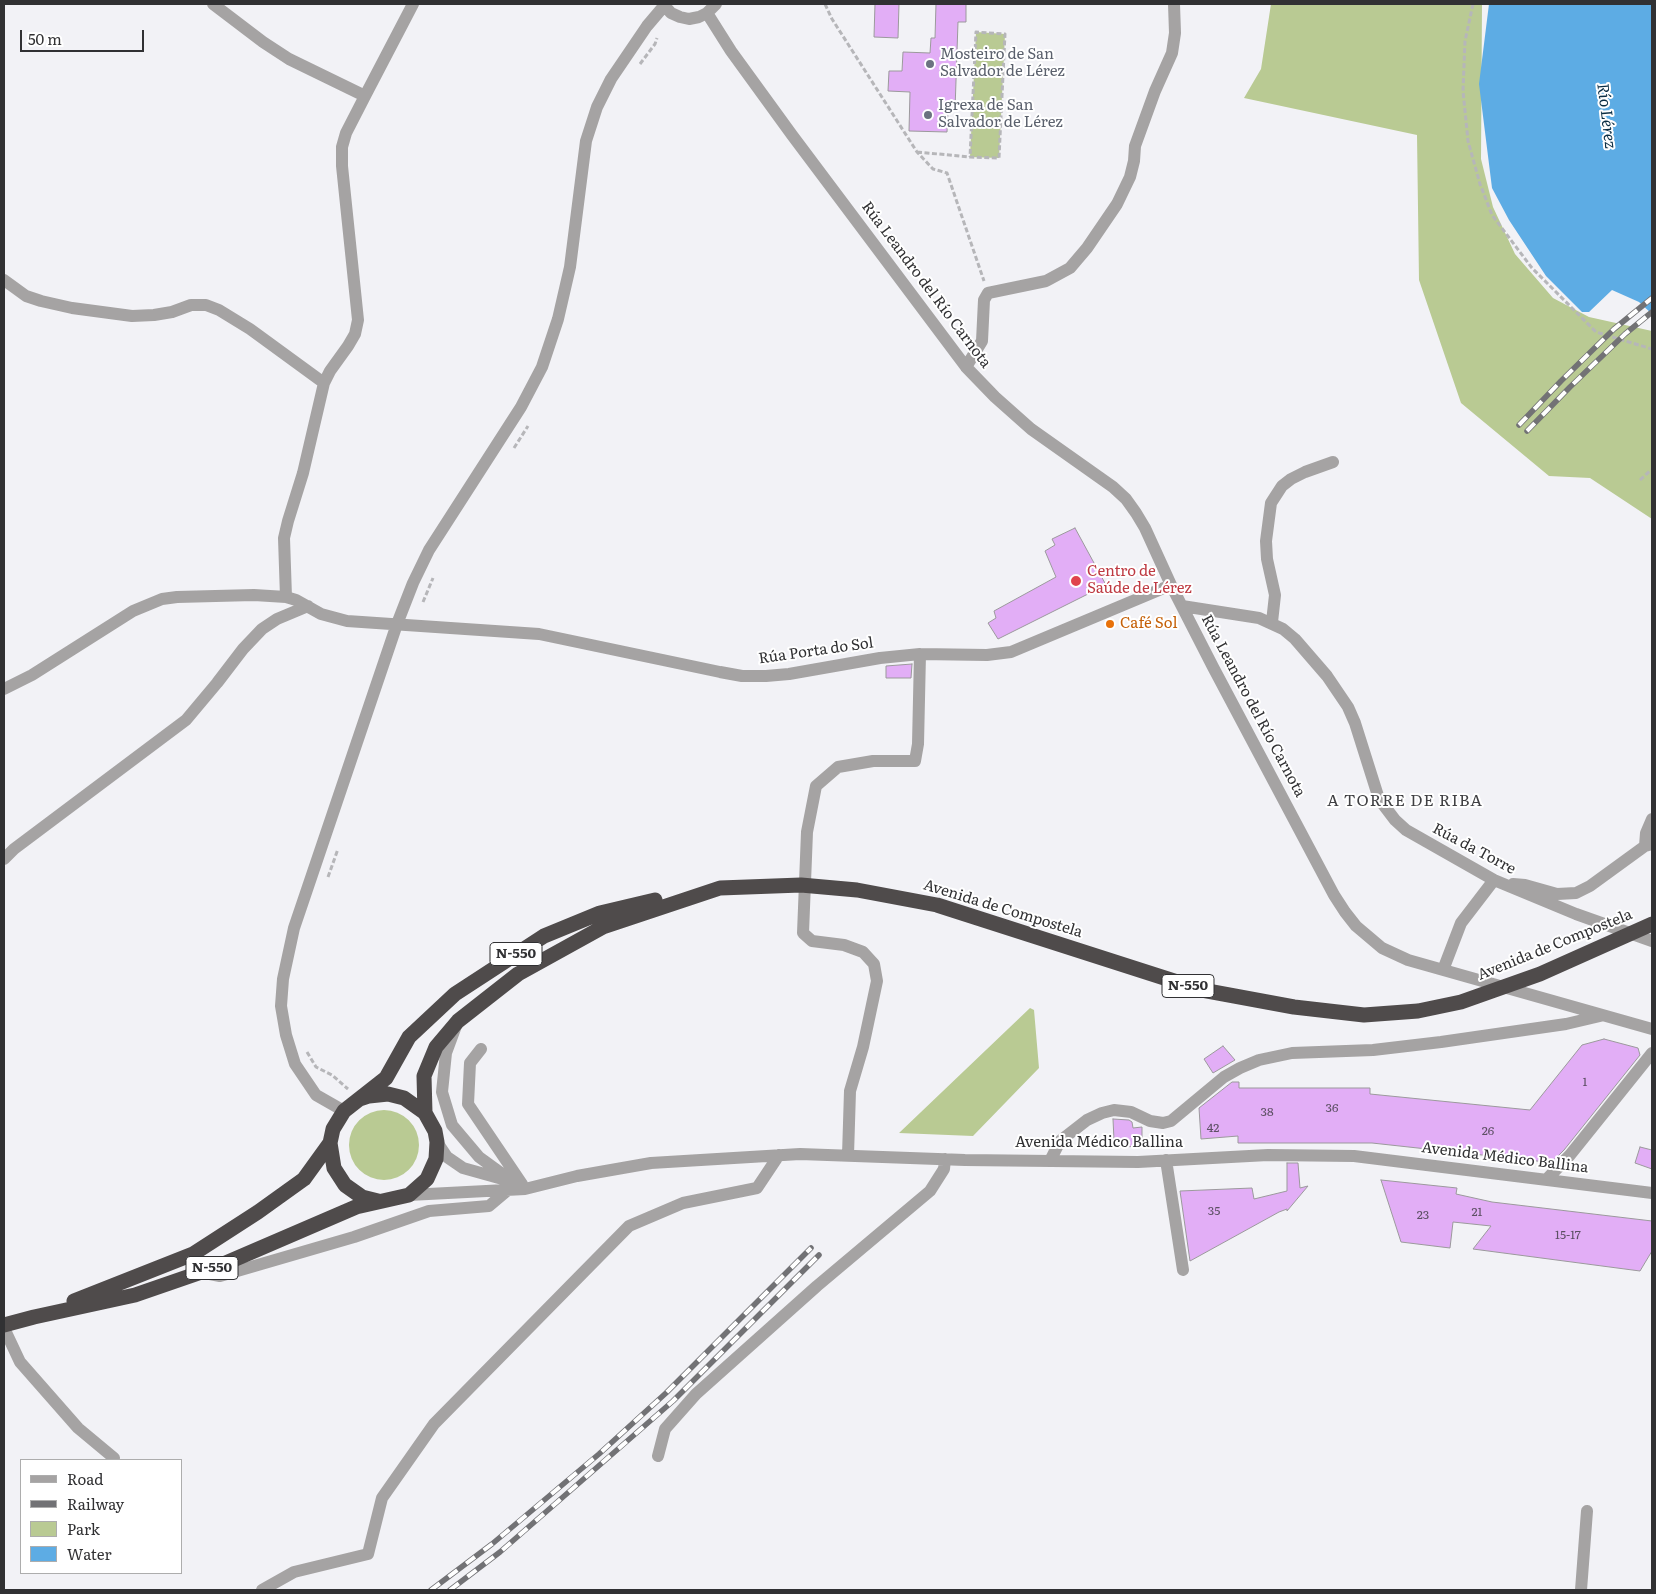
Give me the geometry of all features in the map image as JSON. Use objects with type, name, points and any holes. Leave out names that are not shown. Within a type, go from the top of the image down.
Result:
[{"type":"highway","name":"Avenida de Compostela","points":[[425,1113],[424,1076],[436,1047],[458,1021],[518,974],[604,927],[720,888],[800,885],[857,890],[937,905],[1202,990],[1294,1007],[1364,1014],[1418,1012],[1461,1002],[1540,974],[1652,924]]},
{"type":"highway","name":"N-550","points":[[384,1202],[362,1197],[345,1186],[334,1168],[330,1143],[333,1129],[344,1111],[386,1078],[409,1036],[455,994],[544,936],[600,913],[677,894],[720,888]]},
{"type":"highway","name":"N-550","points":[[34,1317],[135,1295],[200,1272],[318,1225],[356,1207],[410,1195],[427,1179],[436,1160],[437,1142],[435,1131],[425,1113],[404,1098],[388,1094],[360,1099]]},
{"type":"highway","name":"N-550","points":[[4,1327],[193,1254],[258,1212],[304,1179],[330,1143]]},
{"type":"street","points":[[213,4],[256,37],[289,59],[364,96]]},
{"type":"street","points":[[4,689],[32,674],[133,611],[162,599],[177,597],[286,597],[284,538],[303,473],[324,382],[352,340],[358,320],[342,166],[342,146],[346,133],[364,96],[413,4]]},
{"type":"street","points":[[966,367],[982,341],[984,300],[988,293],[995,290],[1046,281],[1070,268],[1117,204],[1130,177],[1135,146],[1155,90],[1172,53],[1175,33],[1174,4]]},
{"type":"street","points":[[344,1111],[316,1094],[295,1064],[286,1035],[282,1006],[283,979],[294,928],[397,624],[413,583],[429,550],[521,407],[542,367],[558,319],[570,267],[586,140],[597,107],[611,79],[647,26],[664,5],[671,12],[689,19],[699,17],[711,8]]},
{"type":"street","name":"Rúa Leandro del Río Carnota","points":[[711,8],[732,51],[966,367],[995,397],[1031,429],[1098,476],[1126,499],[1145,528],[1171,585],[1242,723],[1341,906],[1369,938],[1394,955],[1408,960],[1652,1029]]},
{"type":"street","points":[[4,280],[26,296],[41,301],[72,308],[132,316],[154,315],[172,312],[191,305],[206,305],[219,310],[250,329],[324,382]]},
{"type":"street","points":[[1272,622],[1275,595],[1267,559],[1266,541],[1270,503],[1282,486],[1291,479],[1333,462]]},
{"type":"street","name":"Rúa Porta do Sol","points":[[286,597],[308,606],[320,614],[338,620],[539,634],[742,676],[766,676],[789,674],[880,658],[920,654],[1012,652],[1171,585]]},
{"type":"street","points":[[4,859],[14,849],[186,720],[243,649],[262,629],[277,619],[308,606]]},
{"type":"street","name":"Rúa da Torre","points":[[1182,606],[1244,614],[1272,622],[1283,628],[1295,639],[1327,676],[1355,723],[1379,800],[1395,820],[1424,841],[1494,880],[1576,914],[1652,941]]},
{"type":"street","points":[[848,1155],[850,1090],[863,1047],[877,981],[874,964],[862,952],[844,945],[812,941],[803,933],[807,832],[816,786],[838,767],[873,760],[915,761],[918,744],[920,654]]},
{"type":"street","points":[[1506,885],[1519,884],[1557,894],[1576,893],[1590,886],[1649,845],[1646,833],[1652,819]]},
{"type":"street","points":[[1443,970],[1461,923],[1494,880]]},
{"type":"street","points":[[1051,1160],[1060,1141],[1087,1120],[1114,1110],[1131,1112],[1150,1121],[1162,1123],[1171,1120],[1224,1077],[1259,1060],[1292,1054],[1373,1050],[1441,1042],[1566,1024],[1602,1016]]},
{"type":"street","points":[[458,1021],[446,1053],[442,1092],[452,1126],[479,1158],[514,1185]]},
{"type":"street","points":[[481,1049],[470,1063],[468,1104],[514,1185]]},
{"type":"street","points":[[1546,1180],[1570,1154],[1652,1052]]},
{"type":"street","name":"Avenida Médico Ballina","points":[[437,1142],[447,1157],[463,1168],[525,1189],[577,1176],[651,1163],[779,1155],[865,1155],[965,1160],[1138,1162],[1268,1155],[1354,1156],[1652,1193]]},
{"type":"street","points":[[262,1590],[294,1572],[368,1554],[382,1498],[434,1424],[629,1226],[683,1203],[757,1188],[779,1155]]},
{"type":"street","points":[[658,1456],[665,1429],[696,1394],[817,1286],[930,1191],[944,1169],[945,1159]]},
{"type":"street","points":[[1166,1160],[1182,1270]]},
{"type":"street","points":[[200,1272],[220,1276],[354,1237],[428,1211],[489,1206],[514,1185]]},
{"type":"street","name":"Avenida Médico Ballina","points":[[410,1195],[514,1185]]},
{"type":"street","points":[[4,1327],[20,1362],[78,1428],[114,1458]]},
{"type":"street","points":[[1581,1590],[1587,1511]]},
{"type":"path","points":[[825,4],[917,152],[933,169],[946,173],[988,293]]},
{"type":"path","points":[[1473,4],[1465,41],[1463,91],[1468,141],[1480,184],[1492,216],[1532,268],[1596,332],[1652,349]]},
{"type":"path","points":[[917,152],[970,157],[999,158],[1005,34],[976,32],[970,157]]},
{"type":"path","points":[[636,69],[655,44],[658,35]]},
{"type":"path","points":[[510,454],[529,425]]},
{"type":"path","points":[[1640,480],[1652,469]]},
{"type":"path","points":[[413,625],[435,574]]},
{"type":"path","points":[[327,882],[338,847]]},
{"type":"path","points":[[305,1044],[316,1067],[332,1075],[360,1099]]},
{"type":"green space","points":[[1271,4],[1482,4],[1481,159],[1493,207],[1515,254],[1553,298],[1589,317],[1652,331],[1652,519],[1590,478],[1549,476],[1461,403],[1419,280],[1417,135],[1244,98],[1261,69]]},
{"type":"green space","points":[[976,32],[1005,34],[999,158],[970,157]]},
{"type":"green space","points":[[1030,1008],[1034,1010],[1039,1068],[973,1136],[899,1133]]},
{"type":"green space","points":[[384,1110],[403,1116],[413,1126],[419,1145],[413,1164],[403,1174],[384,1180],[365,1174],[355,1164],[349,1145],[355,1126],[365,1116]]},
{"type":"water","name":"Río Lérez","points":[[1489,4],[1652,4],[1652,314],[1639,302],[1612,290],[1589,312],[1582,312],[1546,276],[1509,220],[1492,188],[1479,84]]},
{"type":"building","name":"Mosteiro de San Salvador de Lérez","points":[[875,4],[899,4],[898,38],[874,37]]},
{"type":"building","name":"Mosteiro de San Salvador de Lérez","points":[[936,4],[966,4],[966,22],[958,22],[955,110],[948,110],[947,132],[909,131],[910,92],[888,91],[889,71],[902,71],[903,52],[930,53],[931,38],[935,38]]},
{"type":"building","name":"Centro de Saúde de Lérez","points":[[1075,528],[1106,585],[998,639],[988,623],[996,618],[994,611],[1056,577],[1045,551],[1055,545],[1052,539]]},
{"type":"building","points":[[912,664],[911,678],[886,678],[886,666]]},
{"type":"building","points":[[1604,1039],[1638,1048],[1640,1055],[1564,1150],[1555,1159],[1546,1162],[1372,1143],[1238,1143],[1238,1136],[1201,1139],[1199,1108],[1232,1082],[1239,1082],[1239,1088],[1370,1088],[1370,1094],[1530,1110],[1582,1045]]},
{"type":"building","points":[[1223,1046],[1235,1060],[1213,1073],[1204,1059]]},
{"type":"building","points":[[1113,1119],[1129,1120],[1132,1122],[1133,1128],[1142,1127],[1142,1146],[1122,1147],[1122,1140],[1114,1140]]},
{"type":"building","points":[[1640,1147],[1652,1150],[1652,1169],[1635,1163]]},
{"type":"building","points":[[1287,1163],[1298,1163],[1300,1188],[1308,1186],[1287,1211],[1287,1209],[1279,1212],[1190,1261],[1180,1191],[1252,1188],[1254,1199],[1287,1191]]},
{"type":"building","points":[[1381,1180],[1457,1188],[1456,1194],[1492,1202],[1652,1221],[1652,1251],[1640,1271],[1473,1249],[1491,1226],[1453,1222],[1450,1248],[1401,1242]]},
{"type":"railway","points":[[1519,425],[1614,329],[1652,298]]},
{"type":"railway","points":[[1527,431],[1625,334],[1652,312]]},
{"type":"railway","points":[[431,1590],[492,1544],[599,1454],[666,1393],[811,1248]]},
{"type":"railway","points":[[450,1590],[500,1552],[673,1401],[819,1255]]},
{"type":"place","name":"Mosteiro de San Salvador de Lérez","points":[[930,64]]},
{"type":"place","name":"Igrexa de San Salvador de Lérez","points":[[928,115]]},
{"type":"place","name":"Centro de Saúde de Lérez","points":[[1076,581]]},
{"type":"place","name":"Café Sol","points":[[1110,624]]},
{"type":"district","name":"A TORRE DE RIBA","points":[[1405,801]]}]
